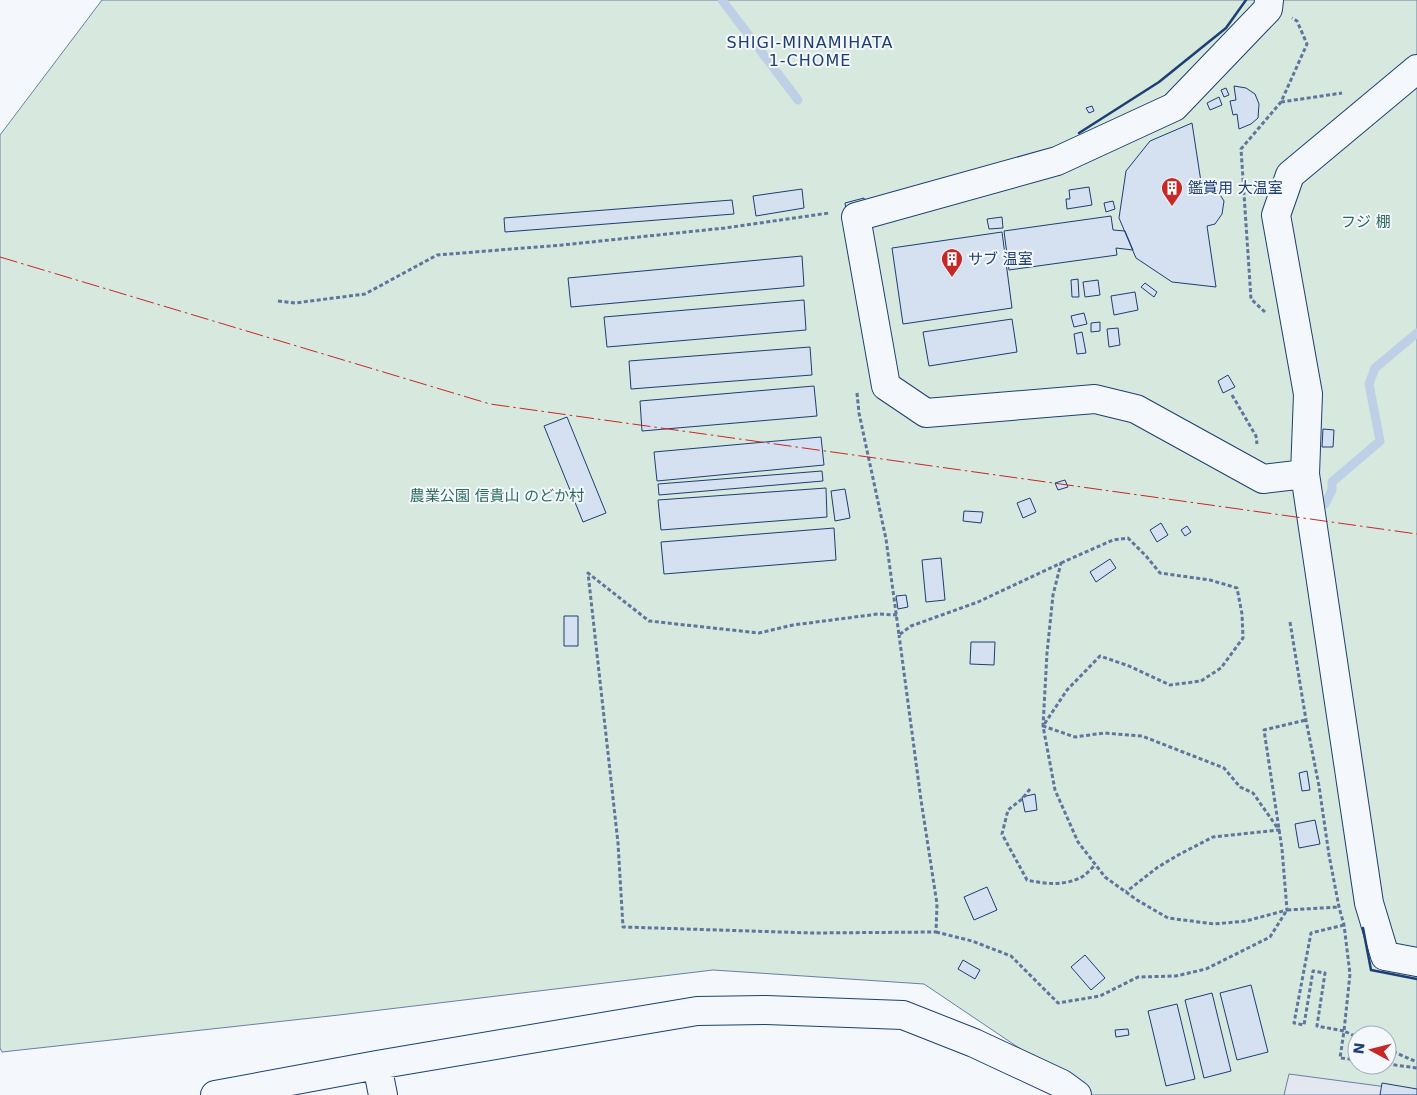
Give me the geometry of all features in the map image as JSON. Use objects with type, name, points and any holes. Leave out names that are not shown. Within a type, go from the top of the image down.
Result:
[{"type":"street","points":[[1268,4],[1174,107],[1057,161],[856,217],[886,386],[926,413],[1095,400],[1136,409],[1263,479],[1305,474]]},
{"type":"street","points":[[1417,69],[1290,175],[1276,215],[1308,394],[1305,474],[1369,903],[1385,956],[1417,962]]},
{"type":"street","points":[[215,1095],[377,1065],[697,1011],[766,1010],[903,1015],[974,1043],[1062,1084],[1077,1095]]},
{"type":"street","points":[[377,1065],[383,1095]]},
{"type":"path","points":[[1268,4],[1297,21],[1307,44],[1281,102],[1348,93]]},
{"type":"path","points":[[278,301],[295,303],[365,294],[437,255],[562,245],[706,230],[830,212]]},
{"type":"path","points":[[856,384],[859,413],[886,539],[937,904],[936,932]]},
{"type":"path","points":[[1232,395],[1256,436],[1263,479]]},
{"type":"path","points":[[899,635],[911,626],[978,602],[1113,540],[1128,538],[1160,573],[1210,580],[1237,588],[1242,614],[1243,638],[1221,668],[1202,681],[1170,685],[1129,666],[1100,656],[1067,690],[1043,726]]},
{"type":"path","points":[[1061,563],[1053,595],[1043,726],[1055,790],[1078,842],[1105,877],[1168,918],[1214,924],[1246,921],[1287,910],[1339,908]]},
{"type":"path","points":[[897,616],[878,614],[793,625],[760,633],[649,621],[588,573],[618,843],[623,927],[814,934],[936,932],[1011,956],[1058,1003],[1100,996],[1138,977],[1176,976],[1206,969],[1270,937],[1287,910],[1279,830],[1264,730],[1306,720]]},
{"type":"path","points":[[1290,622],[1339,908],[1344,925],[1350,974],[1340,1058],[1347,1059]]},
{"type":"path","points":[[1043,726],[1074,737],[1104,733],[1142,736],[1224,768],[1240,787],[1253,793],[1279,830]]},
{"type":"path","points":[[1030,789],[1022,799],[1008,810],[1002,834],[1027,880],[1048,884],[1065,882],[1081,878],[1095,864]]},
{"type":"path","points":[[1126,892],[1158,867],[1213,837],[1279,830]]},
{"type":"path","points":[[1344,925],[1312,933],[1294,1023],[1304,1025],[1313,971],[1325,972],[1317,1026],[1347,1032]]},
{"type":"path","points":[[1397,1053],[1417,1062]]},
{"type":"path","points":[[1397,1065],[1417,1068]]},
{"type":"green space","name":"農業公園 信貴山 のどか村","points":[[102,0],[1417,0],[1417,1095],[1089,1095],[924,984],[713,970],[339,1015],[2,1052],[0,1048],[0,135]]},
{"type":"shaded area","points":[[1289,1074],[1417,1091],[1417,1095],[1284,1095]]},
{"type":"building","points":[[1234,86],[1246,88],[1255,94],[1259,104],[1258,118],[1251,124],[1239,129],[1237,114],[1233,115],[1230,101],[1236,100]]},
{"type":"building","points":[[1226,88],[1229,95],[1224,97],[1221,90]]},
{"type":"building","points":[[1219,97],[1222,105],[1210,110],[1207,103]]},
{"type":"building","points":[[1092,106],[1094,111],[1089,113],[1086,108]]},
{"type":"building","name":"鑑賞用 大温室","points":[[1192,123],[1201,182],[1215,187],[1224,201],[1222,214],[1215,224],[1207,226],[1216,287],[1172,282],[1136,258],[1119,218],[1126,171],[1150,141]]},
{"type":"building","points":[[1089,187],[1092,205],[1067,209],[1066,199],[1070,199],[1069,190]]},
{"type":"building","points":[[802,189],[804,208],[756,216],[753,196]]},
{"type":"building","points":[[864,198],[865,205],[846,210],[845,203]]},
{"type":"building","points":[[732,200],[734,214],[505,232],[504,218]]},
{"type":"building","points":[[1113,201],[1115,209],[1106,212],[1104,203]]},
{"type":"building","points":[[1111,216],[1113,230],[1125,231],[1133,250],[1116,248],[1117,255],[1009,270],[1004,231]]},
{"type":"building","points":[[1002,217],[1003,228],[989,229],[987,219]]},
{"type":"building","name":"サブ 温室","points":[[1002,232],[1012,308],[903,324],[892,248]]},
{"type":"building","points":[[802,256],[804,286],[571,307],[568,278]]},
{"type":"building","points":[[1078,279],[1079,297],[1072,297],[1071,280]]},
{"type":"building","points":[[1098,280],[1100,295],[1085,297],[1083,282]]},
{"type":"building","points":[[1145,283],[1157,292],[1154,297],[1141,287]]},
{"type":"building","points":[[1135,292],[1138,310],[1114,315],[1111,296]]},
{"type":"building","points":[[804,300],[806,330],[607,347],[604,317]]},
{"type":"building","points":[[1084,313],[1087,324],[1074,327],[1071,316]]},
{"type":"building","points":[[1012,319],[1017,352],[929,366],[923,332]]},
{"type":"building","points":[[1100,322],[1100,331],[1091,332],[1091,323]]},
{"type":"building","points":[[1118,328],[1120,345],[1109,347],[1107,329]]},
{"type":"building","points":[[1082,332],[1086,353],[1077,354],[1074,334]]},
{"type":"building","points":[[810,347],[812,375],[631,389],[629,361]]},
{"type":"building","points":[[1228,375],[1235,387],[1223,393],[1218,381]]},
{"type":"building","points":[[814,386],[817,416],[642,431],[640,401]]},
{"type":"building","points":[[567,417],[606,513],[583,522],[544,426]]},
{"type":"building","points":[[1323,429],[1334,430],[1333,447],[1322,447]]},
{"type":"building","points":[[821,437],[824,465],[657,481],[654,452]]},
{"type":"building","points":[[822,471],[823,481],[659,495],[658,484]]},
{"type":"building","points":[[1065,480],[1068,487],[1058,490],[1055,483]]},
{"type":"building","points":[[826,488],[827,517],[661,530],[658,500]]},
{"type":"building","points":[[845,489],[850,518],[835,521],[831,491]]},
{"type":"building","points":[[1030,498],[1036,512],[1023,518],[1017,503]]},
{"type":"building","points":[[964,511],[983,512],[981,523],[963,521]]},
{"type":"building","points":[[1161,523],[1168,535],[1157,542],[1150,530]]},
{"type":"building","points":[[1187,526],[1191,532],[1185,536],[1181,530]]},
{"type":"building","points":[[834,528],[836,560],[664,574],[661,542]]},
{"type":"building","points":[[941,558],[945,600],[926,602],[922,560]]},
{"type":"building","points":[[1110,559],[1116,568],[1096,582],[1090,572]]},
{"type":"building","points":[[906,595],[908,607],[898,609],[896,596]]},
{"type":"building","points":[[564,616],[578,616],[578,646],[564,646]]},
{"type":"building","points":[[971,642],[995,642],[994,665],[970,664]]},
{"type":"building","points":[[1307,771],[1310,790],[1302,791],[1299,773]]},
{"type":"building","points":[[1035,794],[1037,810],[1025,812],[1022,797]]},
{"type":"building","points":[[1315,820],[1320,844],[1299,848],[1295,824]]},
{"type":"building","points":[[987,887],[997,910],[974,920],[964,897]]},
{"type":"building","points":[[1085,955],[1105,978],[1091,990],[1071,967]]},
{"type":"building","points":[[963,960],[980,970],[975,979],[958,969]]},
{"type":"building","points":[[1251,985],[1268,1052],[1237,1060],[1220,993]]},
{"type":"building","points":[[1212,993],[1231,1071],[1204,1078],[1185,1000]]},
{"type":"building","points":[[1177,1004],[1195,1079],[1166,1086],[1148,1011]]},
{"type":"building","points":[[1128,1029],[1129,1035],[1116,1037],[1115,1030]]},
{"type":"building","points":[[1382,1083],[1417,1089],[1417,1095],[1380,1095]]},
{"type":"waterway","points":[[722,0],[798,100]]},
{"type":"waterway","points":[[1325,504],[1332,490],[1332,482],[1380,441],[1369,384],[1375,368],[1417,333]]},
{"type":"wall","points":[[1079,133],[1159,82],[1226,28],[1246,0]]},
{"type":"wall","points":[[1363,928],[1371,970],[1417,979]]},
{"type":"power","points":[[0,257],[490,404],[1417,534]]},
{"type":"place","name":"鑑賞用 大温室","points":[[1172,207]]},
{"type":"place","name":"サブ 温室","points":[[952,278]]},
{"type":"district","name":"SHIGI-MINAMIHATA 1-CHOME","points":[[810,51]]},
{"type":"park label","name":"フジ 棚","points":[[1366,222]]}]
